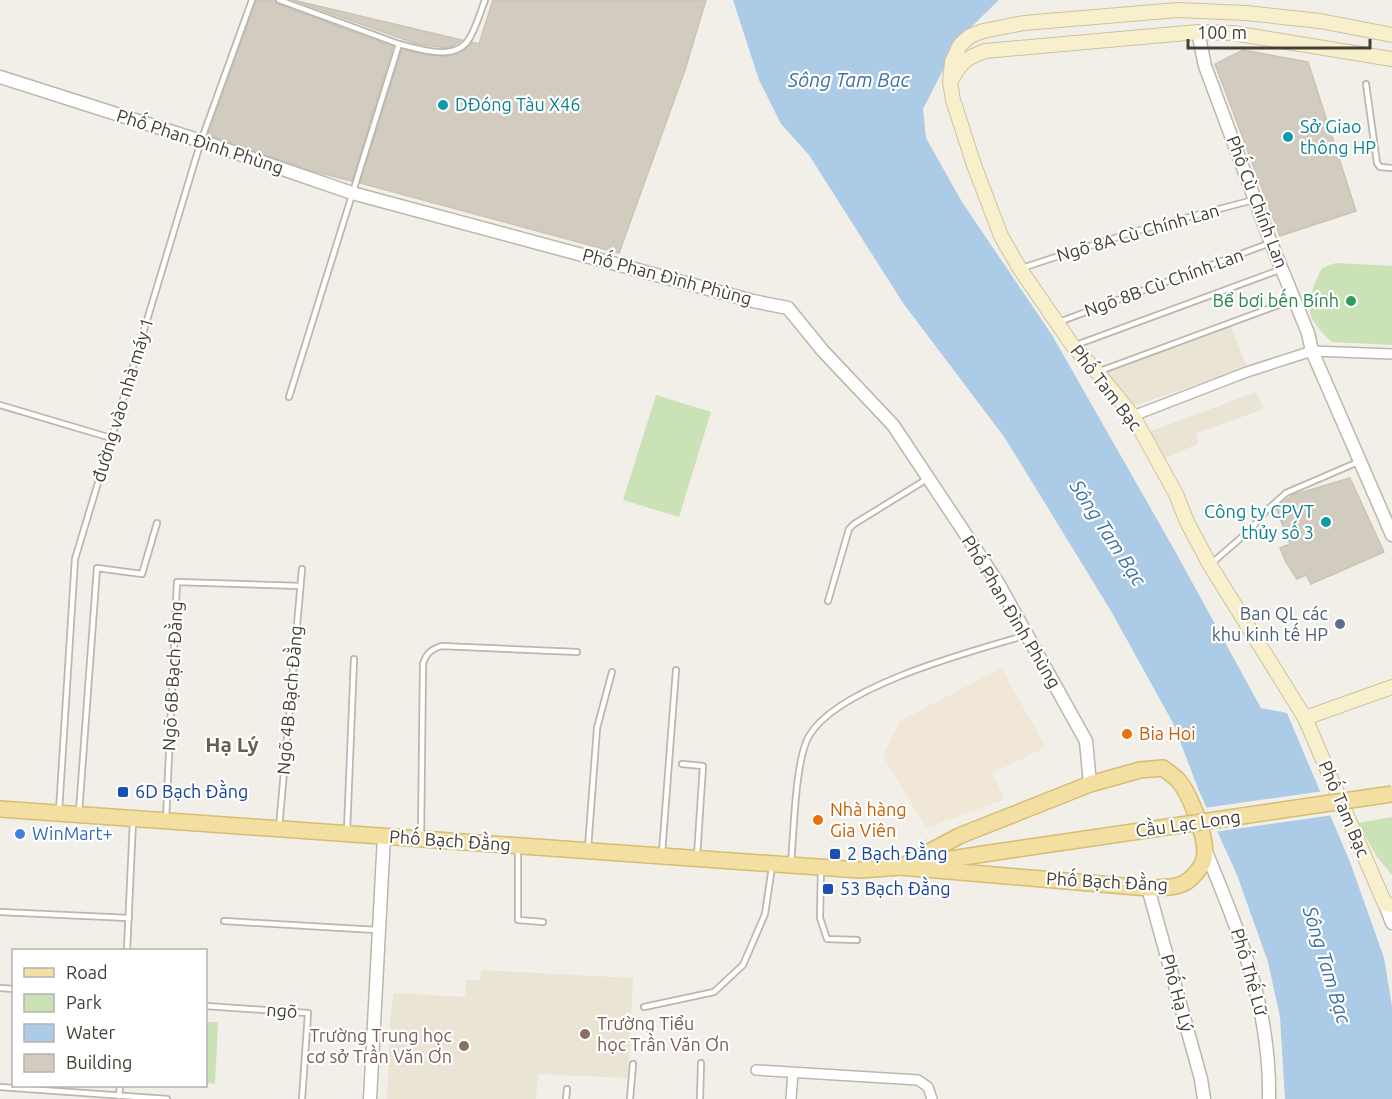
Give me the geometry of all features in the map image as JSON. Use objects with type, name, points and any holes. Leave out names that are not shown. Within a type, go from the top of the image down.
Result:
[{"type":"main road","points":[[950,81],[952,62],[960,45],[970,36],[983,31],[1024,23],[1178,10],[1246,13],[1320,21],[1392,35]]},
{"type":"main road","points":[[950,81],[961,63],[970,56],[985,51],[1198,32],[1233,33],[1392,59]]},
{"type":"main road","name":"Phố Tam Bạc","points":[[950,81],[953,100],[974,165],[1001,236],[1056,323],[1133,417],[1176,494],[1187,522],[1210,565],[1305,718],[1389,905]]},
{"type":"main road","points":[[1305,718],[1392,687]]},
{"type":"main road","name":"Phố Bạch Đằng","points":[[1163,768],[1177,780],[1189,796],[1205,849],[1203,862],[1189,880],[1176,886],[1148,888],[901,867],[959,836],[1090,784],[1140,770],[1163,768]]},
{"type":"main road","name":"Cầu Lạc Long","points":[[983,854],[1392,794]]},
{"type":"main road","name":"Phố Bạch Đằng","points":[[0,809],[279,831],[384,836],[861,870],[901,867],[983,854]]},
{"type":"street","name":"Phố Cù Chính Lan","points":[[1198,32],[1205,66],[1271,243],[1308,333],[1312,351],[1392,535]]},
{"type":"street","name":"Phố Phan Đình Phùng","points":[[0,77],[201,141],[352,193],[753,301],[788,308],[823,351],[893,425],[998,583],[1086,741],[1090,784]]},
{"type":"street","points":[[1133,417],[1247,372],[1312,351],[1392,354]]},
{"type":"street","points":[[370,1099],[384,836]]},
{"type":"street","name":"Phố Thế Lữ","points":[[1205,849],[1236,923],[1256,987],[1268,1045],[1269,1099]]},
{"type":"street","name":"Phố Hạ Lý","points":[[1148,888],[1201,1078],[1204,1099]]},
{"type":"street","name":"Phố Tam Bạc","points":[[1389,905],[1392,923]]},
{"type":"street","points":[[756,1071],[918,1080],[928,1087],[932,1099]]},
{"type":"street","points":[[791,1099],[793,1073]]},
{"type":"lane","name":"đường vào nhà máy 1","points":[[59,813],[75,559],[201,141],[252,0]]},
{"type":"lane","points":[[279,0],[399,44],[433,53],[457,50],[468,41],[485,0]]},
{"type":"lane","points":[[289,397],[399,44]]},
{"type":"lane","points":[[1366,84],[1377,163],[1380,167],[1392,168]]},
{"type":"lane","name":"Ngõ 8A Cù Chính Lan","points":[[1020,269],[1133,232],[1255,199]]},
{"type":"lane","name":"Ngõ 8B Cù Chính Lan","points":[[1056,323],[1271,243]]},
{"type":"lane","points":[[1074,346],[1282,269]]},
{"type":"lane","points":[[1097,372],[1295,299]]},
{"type":"lane","points":[[0,405],[111,438]]},
{"type":"lane","points":[[1210,565],[1250,530],[1286,493],[1361,460]]},
{"type":"lane","points":[[828,601],[849,529],[928,478]]},
{"type":"lane","points":[[79,815],[97,568],[142,574],[157,524]]},
{"type":"lane","name":"Ngõ 4B Bạch Đằng","points":[[279,831],[302,568]]},
{"type":"lane","name":"Ngõ 6B Bạch Đằng","points":[[166,821],[177,582],[300,586]]},
{"type":"lane","points":[[790,865],[802,754],[809,735],[828,714],[875,686],[956,656],[1027,635]]},
{"type":"lane","points":[[421,839],[423,664],[426,656],[432,649],[441,646],[577,652]]},
{"type":"lane","points":[[347,834],[354,659]]},
{"type":"lane","points":[[661,856],[676,670]]},
{"type":"lane","points":[[588,851],[597,728],[612,672]]},
{"type":"lane","points":[[682,764],[703,766],[697,859]]},
{"type":"lane","points":[[127,949],[133,820]]},
{"type":"lane","points":[[518,846],[518,920],[543,921]]},
{"type":"lane","points":[[644,1007],[714,992],[743,965],[765,914],[772,864]]},
{"type":"lane","points":[[821,867],[820,918],[827,939],[857,940]]},
{"type":"lane","points":[[0,912],[129,918]]},
{"type":"lane","points":[[224,921],[379,930]]},
{"type":"lane","name":"ngõ","points":[[207,1006],[308,1013],[302,1099]]},
{"type":"lane","points":[[700,1099],[701,1063]]},
{"type":"lane","points":[[630,1099],[633,1064]]},
{"type":"lane","points":[[0,1087],[167,1099]]},
{"type":"lane","points":[[119,1095],[120,1087]]},
{"type":"lane","points":[[566,1099],[567,1089]]},
{"type":"shaded area","points":[[1230,324],[1247,367],[1134,406],[1104,371]]},
{"type":"shaded area","points":[[1256,392],[1264,409],[1196,433],[1199,443],[1162,460],[1146,433]]},
{"type":"shaded area","points":[[1001,668],[1046,747],[993,773],[1004,800],[926,828],[883,756],[900,721]]},
{"type":"shaded area","points":[[481,970],[633,978],[628,1078],[538,1074],[536,1099],[387,1099],[394,993],[465,997],[466,980],[480,980]]},
{"type":"green space","name":"Bể bơi bến Bính","points":[[1336,263],[1392,266],[1392,345],[1332,342],[1315,324],[1309,308],[1312,291],[1322,268]]},
{"type":"green space","points":[[656,395],[711,412],[679,517],[623,500]]},
{"type":"green space","points":[[1392,817],[1392,875],[1377,857],[1358,823]]},
{"type":"green space","points":[[207,1022],[218,1022],[215,1084],[207,1083]]},
{"type":"water","name":"Sông Tam Bạc","points":[[733,0],[999,0],[959,39],[923,109],[926,138],[962,202],[1052,335],[1261,708],[1287,713],[1350,862],[1384,958],[1392,1006],[1392,1099],[1285,1099],[1280,1017],[1268,962],[1237,875],[1199,791],[1173,723],[1111,611],[1005,438],[903,303],[809,155],[781,124],[759,80]]},
{"type":"pier","points":[[1324,791],[1334,815],[1214,832],[1204,808]]},
{"type":"building","points":[[256,0],[275,0],[277,4],[393,47],[352,181],[312,171],[208,135]]},
{"type":"building","points":[[293,0],[462,40],[446,48],[417,44]]},
{"type":"building","name":"DĐóng Tàu X46","points":[[493,0],[706,0],[685,70],[619,253],[360,183],[402,49],[426,55],[446,56],[465,50],[472,42],[479,44]]},
{"type":"building","name":"Sở Giao thông HP","points":[[1243,50],[1308,62],[1356,211],[1280,236],[1215,64]]},
{"type":"building","name":"Công ty CPVT thủy số 3","points":[[1350,478],[1384,552],[1311,584],[1306,575],[1297,579],[1280,548],[1290,544],[1276,508],[1293,495]]},
{"type":"place","name":"DĐóng Tàu X46","points":[[443,105]]},
{"type":"place","name":"Sở Giao thông HP","points":[[1288,137]]},
{"type":"place","name":"Bể bơi bến Bính","points":[[1351,301]]},
{"type":"place","name":"Công ty CPVT thủy số 3","points":[[1326,522]]},
{"type":"place","name":"Ban QL các khu kinh tế HP","points":[[1340,624]]},
{"type":"place","name":"Bia Hoi","points":[[1127,734]]},
{"type":"place","name":"6D Bạch Đằng","points":[[123,792]]},
{"type":"place","name":"Nhà hàng Gia Viên","points":[[818,820]]},
{"type":"place","name":"WinMart+","points":[[20,834]]},
{"type":"place","name":"2 Bạch Đằng","points":[[835,854]]},
{"type":"place","name":"53 Bạch Đằng","points":[[828,889]]},
{"type":"place","name":"Trường Tiểu học Trần Văn Ơn","points":[[585,1034]]},
{"type":"place","name":"Trường Trung học cơ sở Trần Văn Ơn","points":[[464,1046]]},
{"type":"district","name":"Hạ Lý","points":[[232,745]]}]
